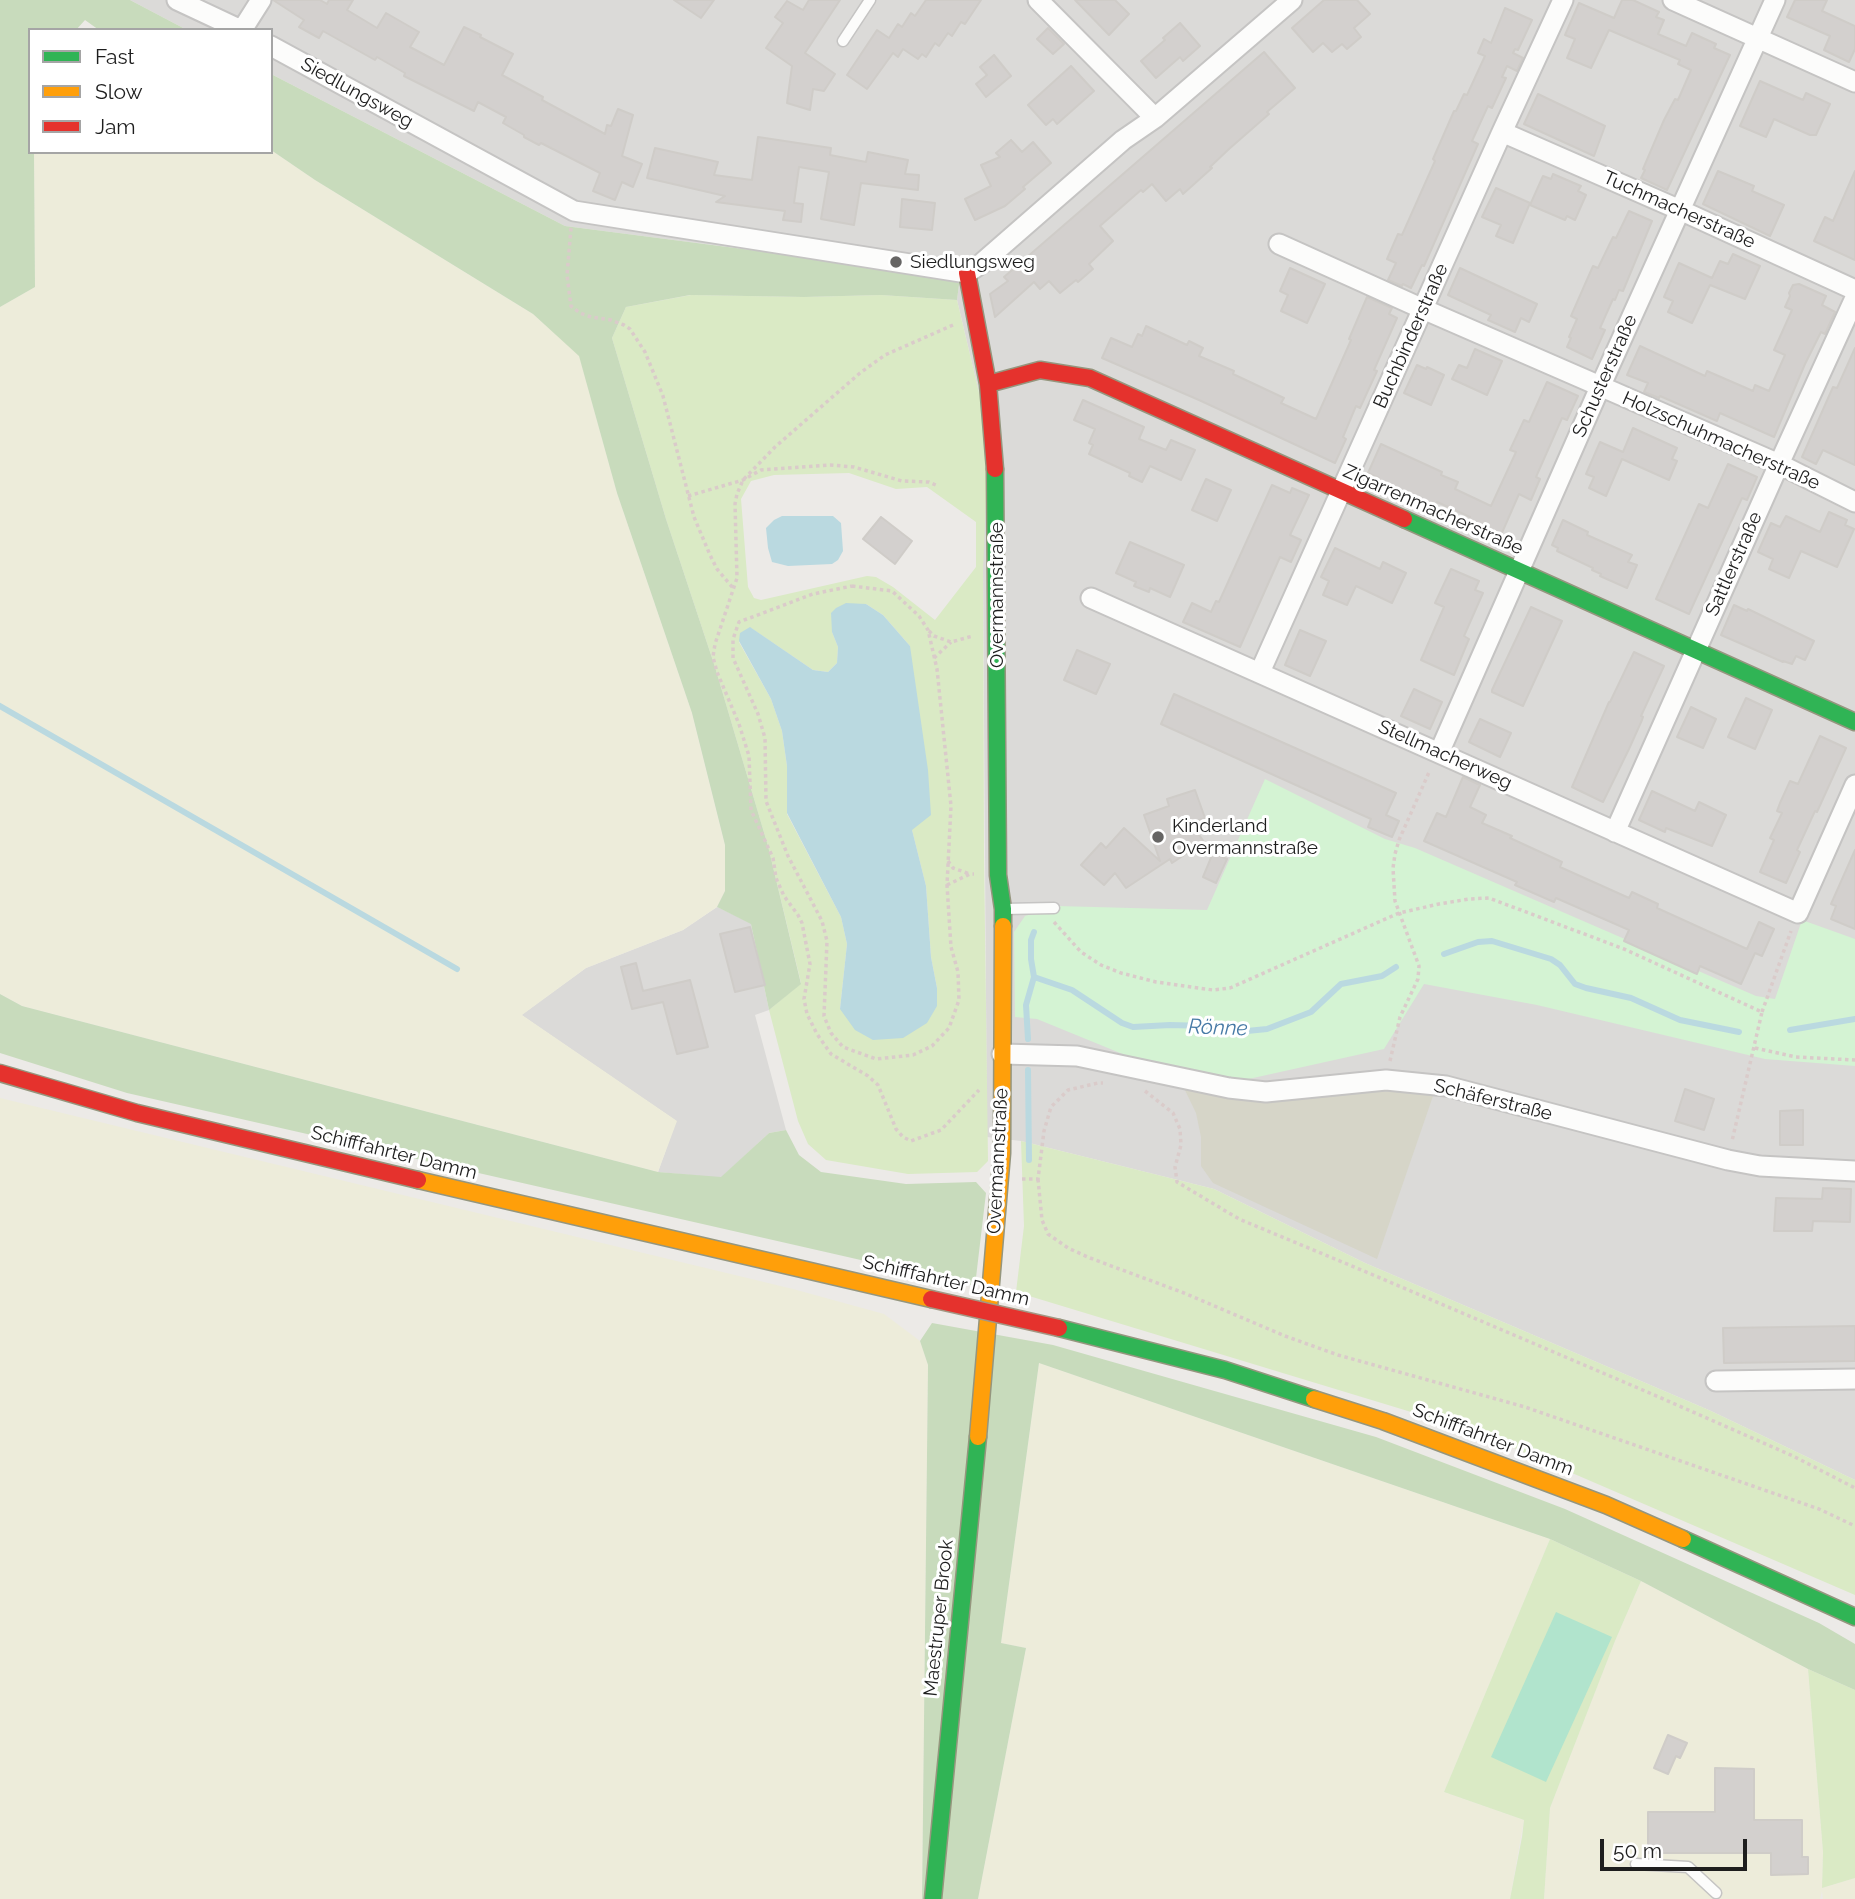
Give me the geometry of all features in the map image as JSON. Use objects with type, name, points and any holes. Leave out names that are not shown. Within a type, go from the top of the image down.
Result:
[{"type":"street","points":[[177,0],[237,28]]},
{"type":"street","points":[[242,28],[261,0]]},
{"type":"street","points":[[1038,0],[1155,118]]},
{"type":"street","points":[[967,273],[982,263],[1123,140],[1155,118],[1292,0]]},
{"type":"street","name":"Buchbinderstraße","points":[[1260,672],[1563,0]]},
{"type":"street","points":[[1673,0],[1855,82]]},
{"type":"street","name":"Schusterstraße","points":[[1439,752],[1775,0]]},
{"type":"street","name":"Siedlungsweg","points":[[273,47],[574,211],[967,273]]},
{"type":"street","name":"Tuchmacherstraße","points":[[1502,132],[1855,290]]},
{"type":"street","name":"Holzschuhmacherstraße","points":[[1279,244],[1779,464],[1855,502]]},
{"type":"street","name":"Overmannstraße","points":[[967,273],[988,384],[996,489],[998,875],[1003,909],[1002,1084],[1000,1176],[987,1342]]},
{"type":"street","name":"Sattlerstraße","points":[[1615,832],[1855,298]]},
{"type":"street","name":"Zigarrenmacherstraße","points":[[988,384],[1040,370],[1090,378],[1855,722]]},
{"type":"street","name":"Stellmacherweg","points":[[1091,598],[1798,913]]},
{"type":"street","points":[[1798,913],[1855,785]]},
{"type":"street","name":"Schäferstraße","points":[[1002,1054],[1077,1056],[1229,1088],[1266,1092],[1386,1080],[1446,1086],[1728,1160],[1760,1166],[1855,1171]]},
{"type":"street","name":"Schifffahrter Damm","points":[[0,1073],[137,1113],[520,1205],[1059,1328],[1225,1370],[1383,1421],[1606,1505],[1855,1617]]},
{"type":"street","name":"Maestruper Brook","points":[[933,1899],[987,1342]]},
{"type":"street","points":[[1716,1381],[1855,1379]]},
{"type":"lane","points":[[842,41],[870,0]]},
{"type":"lane","points":[[1003,909],[1051,908]]},
{"type":"lane","points":[[1636,1864],[1688,1867],[1716,1893]]},
{"type":"path","points":[[574,211],[567,275],[571,306],[580,313],[624,325],[630,329],[645,352],[663,396],[694,517],[717,569],[733,588]]},
{"type":"path","points":[[975,319],[954,324],[884,355],[775,447],[743,480],[736,504],[737,578],[713,657],[749,756],[751,810],[772,858],[776,878],[784,896],[802,923],[810,964],[804,999],[807,1014],[817,1034],[831,1054],[869,1076],[878,1085],[896,1129],[903,1138],[911,1140],[941,1130],[975,1093],[993,1084],[1002,1084]]},
{"type":"path","points":[[688,496],[743,480],[761,470],[830,465],[854,467],[902,481],[929,482],[937,486]]},
{"type":"path","points":[[928,629],[944,728],[951,806],[947,885],[951,947],[958,972],[959,1000],[949,1028],[932,1046],[913,1055],[876,1059],[843,1047],[831,1033],[824,1016],[827,941],[822,921],[788,856],[766,801],[765,738],[758,714],[733,658],[733,639],[739,622],[813,594],[852,586],[892,591],[919,616],[934,636],[951,642]]},
{"type":"path","points":[[934,658],[951,642],[970,637]]},
{"type":"path","points":[[1386,1080],[1400,1017],[1418,979],[1419,966],[1395,901],[1395,854],[1439,752]]},
{"type":"path","points":[[948,861],[953,868],[977,874]]},
{"type":"path","points":[[947,885],[970,874]]},
{"type":"path","points":[[1051,908],[1051,917],[1064,934],[1081,952],[1101,965],[1157,982],[1213,990],[1238,985],[1399,913],[1439,904],[1489,898],[1624,949],[1762,1012]]},
{"type":"path","points":[[1728,1160],[1762,1012],[1798,913]]},
{"type":"path","points":[[1755,1048],[1796,1057],[1855,1059]]},
{"type":"path","points":[[1111,1083],[1068,1090],[1051,1107],[1044,1131],[1038,1179],[1042,1220],[1048,1234],[1061,1244],[1090,1258],[1338,1355],[1525,1408],[1819,1509],[1855,1526]]},
{"type":"path","points":[[1135,1088],[1145,1091],[1173,1113],[1180,1129],[1181,1145],[1175,1167],[1177,1182],[1239,1219],[1793,1456],[1855,1488]]},
{"type":"path","points":[[1000,1176],[1038,1179]]},
{"type":"shaded area","points":[[130,0],[1855,0],[1855,1480],[1711,1411],[1365,1263],[1214,1189],[1021,1141],[987,1137],[980,397],[957,300],[960,277],[565,226],[273,75],[273,28],[183,28]]},
{"type":"shaded area","points":[[717,907],[751,923],[769,1010],[755,1015],[786,1130],[769,1133],[721,1178],[658,1172],[676,1121],[521,1015],[586,968],[683,930]]},
{"type":"shaded area","points":[[1183,1086],[1386,1087],[1429,1090],[1433,1096],[1377,1259],[1213,1183],[1201,1166],[1201,1137],[1196,1113]]},
{"type":"green space","points":[[0,0],[130,0],[183,28],[96,28],[85,20],[78,28],[28,28],[28,154],[34,154],[35,287],[0,307]]},
{"type":"green space","points":[[273,75],[565,226],[960,277],[957,300],[881,295],[690,295],[626,307],[612,338],[768,846],[801,984],[769,1010],[751,924],[717,907],[725,891],[725,845],[692,713],[617,493],[579,356],[533,314],[273,151]]},
{"type":"green space","points":[[273,151],[533,314],[579,355],[617,493],[692,713],[725,845],[725,891],[717,907],[683,930],[586,968],[522,1015],[677,1121],[658,1172],[22,1006],[0,994],[0,307],[35,287],[34,154],[273,154]]},
{"type":"green space","points":[[691,295],[881,295],[957,300],[980,397],[987,475],[983,570],[988,1161],[977,1172],[908,1174],[826,1160],[808,1144],[798,1121],[769,1010],[801,983],[768,846],[612,338],[626,307]],"holes":[[[849,473],[896,489],[927,487],[976,522],[976,567],[935,620],[876,577],[867,576],[761,600],[754,598],[748,587],[741,499],[751,481],[774,475]],[[866,604],[883,615],[910,646],[912,830],[926,886],[937,1006],[840,1009],[847,944],[841,917],[787,814],[787,766],[782,731],[771,699],[739,642],[751,628],[813,670],[828,672],[837,663],[838,647],[832,632]]]},
{"type":"green space","points":[[1265,779],[1385,839],[1415,848],[1756,996],[1775,999],[1802,920],[1855,939],[1855,1066],[1765,1059],[1537,1005],[1424,984],[1384,1049],[1244,1080],[1125,1055],[1037,1019],[1015,1017],[1014,932],[1025,916],[1056,906],[1207,910]]},
{"type":"green space","points":[[0,994],[22,1006],[658,1172],[721,1177],[769,1133],[786,1130],[799,1155],[821,1172],[906,1184],[976,1182],[986,1193],[975,1286],[127,1093],[0,1053]]},
{"type":"green space","points":[[0,1098],[793,1289],[884,1314],[920,1341],[928,1365],[922,1899],[0,1899]]},
{"type":"green space","points":[[1021,1141],[1214,1189],[1365,1263],[1711,1411],[1855,1480],[1855,1595],[1477,1432],[1016,1292],[1024,1226]]},
{"type":"green space","points":[[932,1323],[1053,1345],[1376,1437],[1565,1509],[1819,1623],[1855,1644],[1855,1690],[1808,1669],[1641,1581],[1550,1539],[1039,1363],[1001,1643],[1026,1648],[978,1899],[922,1899],[928,1365],[920,1341]]},
{"type":"green space","points":[[1039,1363],[1550,1539],[1444,1792],[1524,1820],[1510,1899],[978,1899],[1026,1648],[1001,1643]]},
{"type":"green space","points":[[1550,1539],[1641,1581],[1550,1808],[1544,1899],[1510,1899],[1524,1820],[1444,1792]]},
{"type":"green space","points":[[1641,1581],[1808,1669],[1823,1852],[1822,1888],[1855,1878],[1855,1899],[1823,1899],[1822,1891],[1820,1899],[1544,1899],[1550,1808]]},
{"type":"green space","points":[[1556,1612],[1612,1637],[1546,1782],[1491,1757]]},
{"type":"green space","points":[[1808,1669],[1855,1690],[1855,1878],[1822,1888],[1823,1852]]},
{"type":"water","points":[[782,516],[833,516],[841,523],[843,551],[838,560],[832,564],[788,566],[772,562],[766,528]]},
{"type":"water","points":[[846,603],[866,604],[883,615],[910,646],[928,770],[931,815],[912,830],[926,886],[937,1006],[927,1023],[903,1038],[873,1040],[855,1030],[840,1009],[847,944],[841,917],[787,813],[787,766],[782,731],[771,699],[739,641],[740,633],[750,627],[813,670],[828,672],[837,663],[838,647],[832,632],[831,613]]},
{"type":"building","points":[[273,0],[320,0],[327,4],[329,0],[353,0],[347,10],[377,28],[386,13],[419,32],[410,47],[444,65],[464,27],[481,35],[480,37],[513,54],[502,75],[605,134],[607,125],[611,126],[618,109],[633,115],[622,156],[642,164],[633,187],[622,182],[615,200],[593,191],[600,173],[524,137],[503,123],[506,117],[478,102],[474,111],[404,76],[405,73],[377,57],[375,60],[323,31],[319,38],[299,27],[304,20]]},
{"type":"building","points":[[674,0],[714,0],[701,18]]},
{"type":"building","points":[[809,0],[840,0],[805,53],[835,74],[824,91],[813,89],[810,110],[787,103],[792,66],[766,48],[783,23],[775,17],[787,1],[803,10]]},
{"type":"building","points":[[926,0],[981,0],[965,24],[961,22],[952,36],[948,33],[939,46],[935,43],[926,57],[922,54],[918,59],[903,49],[898,57],[893,53],[867,89],[847,75],[877,30],[889,38],[898,24],[902,27],[911,13],[915,16]]},
{"type":"building","points":[[1075,0],[1115,0],[1129,14],[1109,35]]},
{"type":"building","points":[[1324,0],[1357,0],[1370,14],[1354,28],[1361,37],[1347,49],[1342,44],[1332,52],[1323,43],[1313,52],[1292,28]]},
{"type":"building","points":[[1622,0],[1633,0],[1659,12],[1656,17],[1664,20],[1658,34],[1686,46],[1692,33],[1716,44],[1714,48],[1730,55],[1667,190],[1641,178],[1664,120],[1675,99],[1678,100],[1691,70],[1678,64],[1680,60],[1609,30],[1591,68],[1567,58],[1575,39],[1565,35],[1579,3],[1614,18]]},
{"type":"building","points":[[1795,0],[1827,0],[1822,11],[1855,26],[1855,49],[1849,62],[1824,50],[1830,36],[1787,17]]},
{"type":"building","points":[[1505,8],[1532,20],[1518,50],[1515,49],[1513,53],[1523,58],[1517,71],[1507,66],[1502,77],[1506,78],[1492,108],[1488,106],[1472,141],[1478,144],[1424,266],[1422,265],[1411,288],[1403,284],[1402,286],[1388,280],[1396,263],[1387,259],[1398,234],[1402,235],[1454,111],[1464,94],[1467,95],[1485,56],[1478,53],[1484,39],[1491,43]]},
{"type":"building","points":[[1180,23],[1200,46],[1183,61],[1180,57],[1156,78],[1141,61]]},
{"type":"building","points":[[1048,28],[1064,44],[1053,54],[1037,39]]},
{"type":"building","points":[[1264,52],[1295,88],[1267,112],[1269,114],[1183,194],[1180,189],[1166,201],[1152,184],[1143,192],[1141,190],[1100,226],[1113,241],[1089,264],[1093,269],[1078,282],[1076,280],[1060,293],[1049,281],[1040,289],[1034,282],[995,317],[990,294],[1008,281],[1004,277]]},
{"type":"building","points":[[994,55],[1011,76],[986,97],[976,84],[987,75],[980,67]]},
{"type":"building","points":[[1071,66],[1094,91],[1057,124],[1053,119],[1046,125],[1028,105]]},
{"type":"building","points":[[1760,81],[1803,100],[1806,93],[1830,104],[1816,135],[1810,135],[1774,119],[1766,137],[1740,126]]},
{"type":"building","points":[[1538,94],[1605,126],[1594,156],[1524,124]]},
{"type":"building","points":[[758,137],[831,148],[830,155],[866,162],[868,152],[908,160],[905,174],[919,175],[918,190],[861,183],[854,225],[821,219],[829,172],[799,167],[794,203],[803,204],[801,222],[783,220],[785,211],[716,202],[725,196],[647,178],[655,148],[718,162],[714,175],[752,180]]},
{"type":"building","points":[[1011,140],[1022,152],[1033,142],[1051,163],[1005,206],[975,220],[965,199],[991,186],[981,165],[1000,157],[996,153]]},
{"type":"building","points":[[1718,171],[1754,186],[1752,191],[1784,205],[1770,236],[1703,204]]},
{"type":"building","points":[[1855,171],[1855,260],[1814,241],[1825,217],[1833,221]]},
{"type":"building","points":[[1553,174],[1581,186],[1578,191],[1586,195],[1575,220],[1567,216],[1565,220],[1530,205],[1543,176],[1551,179]]},
{"type":"building","points":[[1496,188],[1530,203],[1513,243],[1496,236],[1501,225],[1482,217]]},
{"type":"building","points":[[902,199],[935,203],[932,230],[900,227]]},
{"type":"building","points":[[1629,211],[1652,221],[1623,291],[1619,290],[1615,300],[1613,299],[1600,328],[1605,330],[1592,359],[1567,347],[1577,319],[1571,316],[1593,266],[1598,268]]},
{"type":"building","points":[[1733,254],[1760,266],[1745,299],[1710,285],[1692,323],[1668,312],[1673,301],[1664,297],[1679,263],[1712,278],[1720,261],[1728,264]]},
{"type":"building","points":[[1290,268],[1325,284],[1307,323],[1281,311],[1288,295],[1280,291]]},
{"type":"building","points":[[1460,268],[1537,304],[1529,322],[1521,318],[1515,332],[1488,320],[1491,315],[1448,295]]},
{"type":"building","points":[[1799,284],[1826,296],[1822,305],[1835,312],[1825,334],[1821,332],[1805,364],[1774,437],[1720,413],[1717,421],[1660,396],[1659,398],[1644,392],[1648,383],[1627,375],[1640,346],[1705,376],[1707,371],[1753,391],[1755,385],[1769,391],[1785,355],[1774,350],[1792,310],[1785,307],[1793,285]]},
{"type":"building","points":[[1367,297],[1392,308],[1389,314],[1397,318],[1360,408],[1356,406],[1335,463],[1102,358],[1111,338],[1132,347],[1138,334],[1142,336],[1146,326],[1187,345],[1189,341],[1203,348],[1199,356],[1234,371],[1233,374],[1284,398],[1281,403],[1316,419]]},
{"type":"building","points":[[1855,348],[1855,465],[1823,450],[1816,464],[1802,457],[1833,387],[1837,388]]},
{"type":"building","points":[[1475,349],[1502,361],[1487,395],[1452,379],[1459,365],[1467,368]]},
{"type":"building","points":[[1417,365],[1444,375],[1431,405],[1404,393]]},
{"type":"building","points":[[1547,382],[1578,396],[1567,420],[1562,418],[1536,477],[1540,479],[1531,500],[1519,494],[1501,535],[1437,502],[1435,507],[1401,492],[1399,498],[1375,487],[1379,478],[1368,473],[1381,444],[1442,472],[1441,475],[1458,482],[1455,489],[1491,506],[1516,452],[1510,450],[1524,420],[1529,422]]},
{"type":"building","points":[[1083,400],[1144,427],[1139,439],[1166,450],[1171,440],[1195,450],[1181,480],[1150,466],[1142,482],[1129,476],[1130,473],[1089,454],[1093,445],[1089,443],[1095,429],[1074,420]]},
{"type":"building","points":[[1633,428],[1677,448],[1672,459],[1677,461],[1669,480],[1622,459],[1606,496],[1589,488],[1594,477],[1586,474],[1600,442],[1623,452]]},
{"type":"building","points":[[1728,464],[1757,477],[1747,500],[1742,498],[1689,614],[1656,599],[1699,504],[1708,508]]},
{"type":"building","points":[[1206,479],[1231,490],[1217,521],[1192,510]]},
{"type":"building","points":[[1272,485],[1290,493],[1292,488],[1309,495],[1290,535],[1301,540],[1291,562],[1280,557],[1240,647],[1183,622],[1192,603],[1211,612],[1216,601],[1219,602]]},
{"type":"building","points":[[1829,512],[1847,520],[1845,525],[1854,529],[1837,567],[1801,551],[1789,578],[1769,569],[1773,559],[1758,552],[1771,523],[1780,527],[1786,516],[1820,532]]},
{"type":"building","points":[[881,517],[912,541],[895,564],[863,539]]},
{"type":"building","points":[[1563,520],[1588,532],[1587,535],[1632,555],[1628,562],[1637,565],[1627,588],[1557,551],[1558,548],[1552,545]]},
{"type":"building","points":[[1130,542],[1184,565],[1170,597],[1150,588],[1149,592],[1134,586],[1136,582],[1116,573]]},
{"type":"building","points":[[1335,548],[1380,569],[1383,562],[1406,573],[1392,603],[1356,586],[1347,605],[1323,595],[1329,581],[1321,577]]},
{"type":"building","points":[[1451,569],[1479,581],[1475,590],[1483,593],[1464,636],[1469,639],[1454,675],[1421,660],[1444,607],[1435,603]]},
{"type":"building","points":[[1734,605],[1814,641],[1805,660],[1796,656],[1792,664],[1783,662],[1721,635]]},
{"type":"building","points":[[1531,607],[1562,621],[1523,706],[1492,690]]},
{"type":"building","points":[[1300,630],[1326,641],[1310,676],[1285,665]]},
{"type":"building","points":[[1077,650],[1110,664],[1096,694],[1064,680]]},
{"type":"building","points":[[1634,652],[1664,666],[1603,802],[1572,787]]},
{"type":"building","points":[[1414,689],[1442,702],[1430,729],[1401,716]]},
{"type":"building","points":[[1174,694],[1396,793],[1386,815],[1399,821],[1392,837],[1368,827],[1371,819],[1161,724]]},
{"type":"building","points":[[1746,698],[1772,710],[1755,749],[1728,737]]},
{"type":"building","points":[[1691,707],[1716,719],[1703,748],[1677,737]]},
{"type":"building","points":[[1480,719],[1511,733],[1500,757],[1469,742]]},
{"type":"building","points":[[1820,736],[1846,748],[1797,850],[1800,852],[1786,883],[1760,872],[1774,840],[1770,838],[1782,813],[1777,811],[1780,803],[1790,781],[1798,784]]},
{"type":"building","points":[[1463,777],[1480,785],[1470,807],[1486,815],[1482,823],[1562,862],[1560,867],[1629,898],[1632,892],[1658,904],[1657,908],[1747,949],[1759,922],[1774,929],[1762,956],[1755,953],[1741,984],[1700,966],[1697,974],[1624,941],[1629,930],[1556,898],[1554,902],[1515,885],[1517,882],[1424,841],[1437,813],[1446,817]]},
{"type":"building","name":"Kinderland Overmannstraße","points":[[1195,790],[1205,818],[1191,823],[1204,842],[1172,863],[1170,859],[1126,888],[1115,873],[1104,885],[1081,865],[1101,843],[1106,848],[1124,828],[1160,861],[1144,815],[1169,806],[1167,799]]},
{"type":"building","points":[[1652,791],[1695,811],[1699,802],[1726,815],[1712,846],[1666,828],[1665,832],[1639,820]]},
{"type":"building","points":[[1855,850],[1855,929],[1831,919],[1836,906],[1831,904]]},
{"type":"building","points":[[1213,853],[1227,859],[1216,883],[1203,877]]},
{"type":"building","points":[[750,927],[765,985],[735,992],[720,934]]},
{"type":"building","points":[[636,963],[643,991],[690,980],[708,1047],[677,1054],[663,1002],[632,1009],[621,967]]},
{"type":"building","points":[[1685,1089],[1714,1099],[1704,1130],[1675,1121]]},
{"type":"building","points":[[1803,1110],[1803,1145],[1780,1145],[1780,1111]]},
{"type":"building","points":[[1823,1188],[1851,1189],[1850,1222],[1813,1221],[1812,1231],[1774,1231],[1776,1198],[1822,1199]]},
{"type":"building","points":[[1855,1326],[1855,1361],[1724,1363],[1723,1328]]},
{"type":"building","points":[[1668,1735],[1687,1743],[1680,1758],[1676,1756],[1668,1774],[1654,1768]]},
{"type":"building","points":[[1715,1768],[1754,1769],[1754,1820],[1802,1820],[1802,1857],[1808,1857],[1808,1874],[1771,1875],[1771,1853],[1648,1853],[1648,1812],[1715,1812]]},
{"type":"waterway","points":[[0,706],[457,969]]},
{"type":"waterway","name":"Rönne","points":[[1028,1039],[1026,1005],[1034,977],[1031,959],[1034,932]]},
{"type":"waterway","name":"Rönne","points":[[1444,954],[1478,942],[1492,941],[1551,959],[1560,965],[1575,984],[1631,998],[1680,1020],[1739,1032]]},
{"type":"waterway","name":"Rönne","points":[[1034,977],[1072,990],[1122,1023],[1133,1027],[1206,1026],[1237,1032],[1267,1029],[1311,1012],[1341,984],[1382,976],[1396,967]]},
{"type":"waterway","name":"Rönne","points":[[1790,1030],[1855,1019]]},
{"type":"waterway","name":"Rönne","points":[[1028,1070],[1029,1160]]},
{"type":"traffic: fast","points":[[995,469],[998,875],[1003,926]]},
{"type":"traffic: fast","points":[[1404,519],[1855,722]]},
{"type":"traffic: fast","points":[[1059,1328],[1225,1370],[1314,1399]]},
{"type":"traffic: fast","points":[[933,1899],[978,1437]]},
{"type":"traffic: fast","points":[[1683,1539],[1855,1617]]},
{"type":"traffic: slow","points":[[978,1437],[1002,1153],[1003,926]]},
{"type":"traffic: slow","points":[[418,1180],[931,1299]]},
{"type":"traffic: slow","points":[[1314,1399],[1383,1421],[1606,1505],[1683,1539]]},
{"type":"traffic: jam","points":[[967,273],[988,384],[995,469]]},
{"type":"traffic: jam","points":[[988,384],[1040,370],[1090,378],[1404,519]]},
{"type":"traffic: jam","points":[[0,1073],[137,1113],[418,1180]]},
{"type":"traffic: jam","points":[[931,1299],[1059,1328]]},
{"type":"place","name":"Siedlungsweg","points":[[896,262]]},
{"type":"place","name":"Kinderland Overmannstraße","points":[[1158,837]]}]
